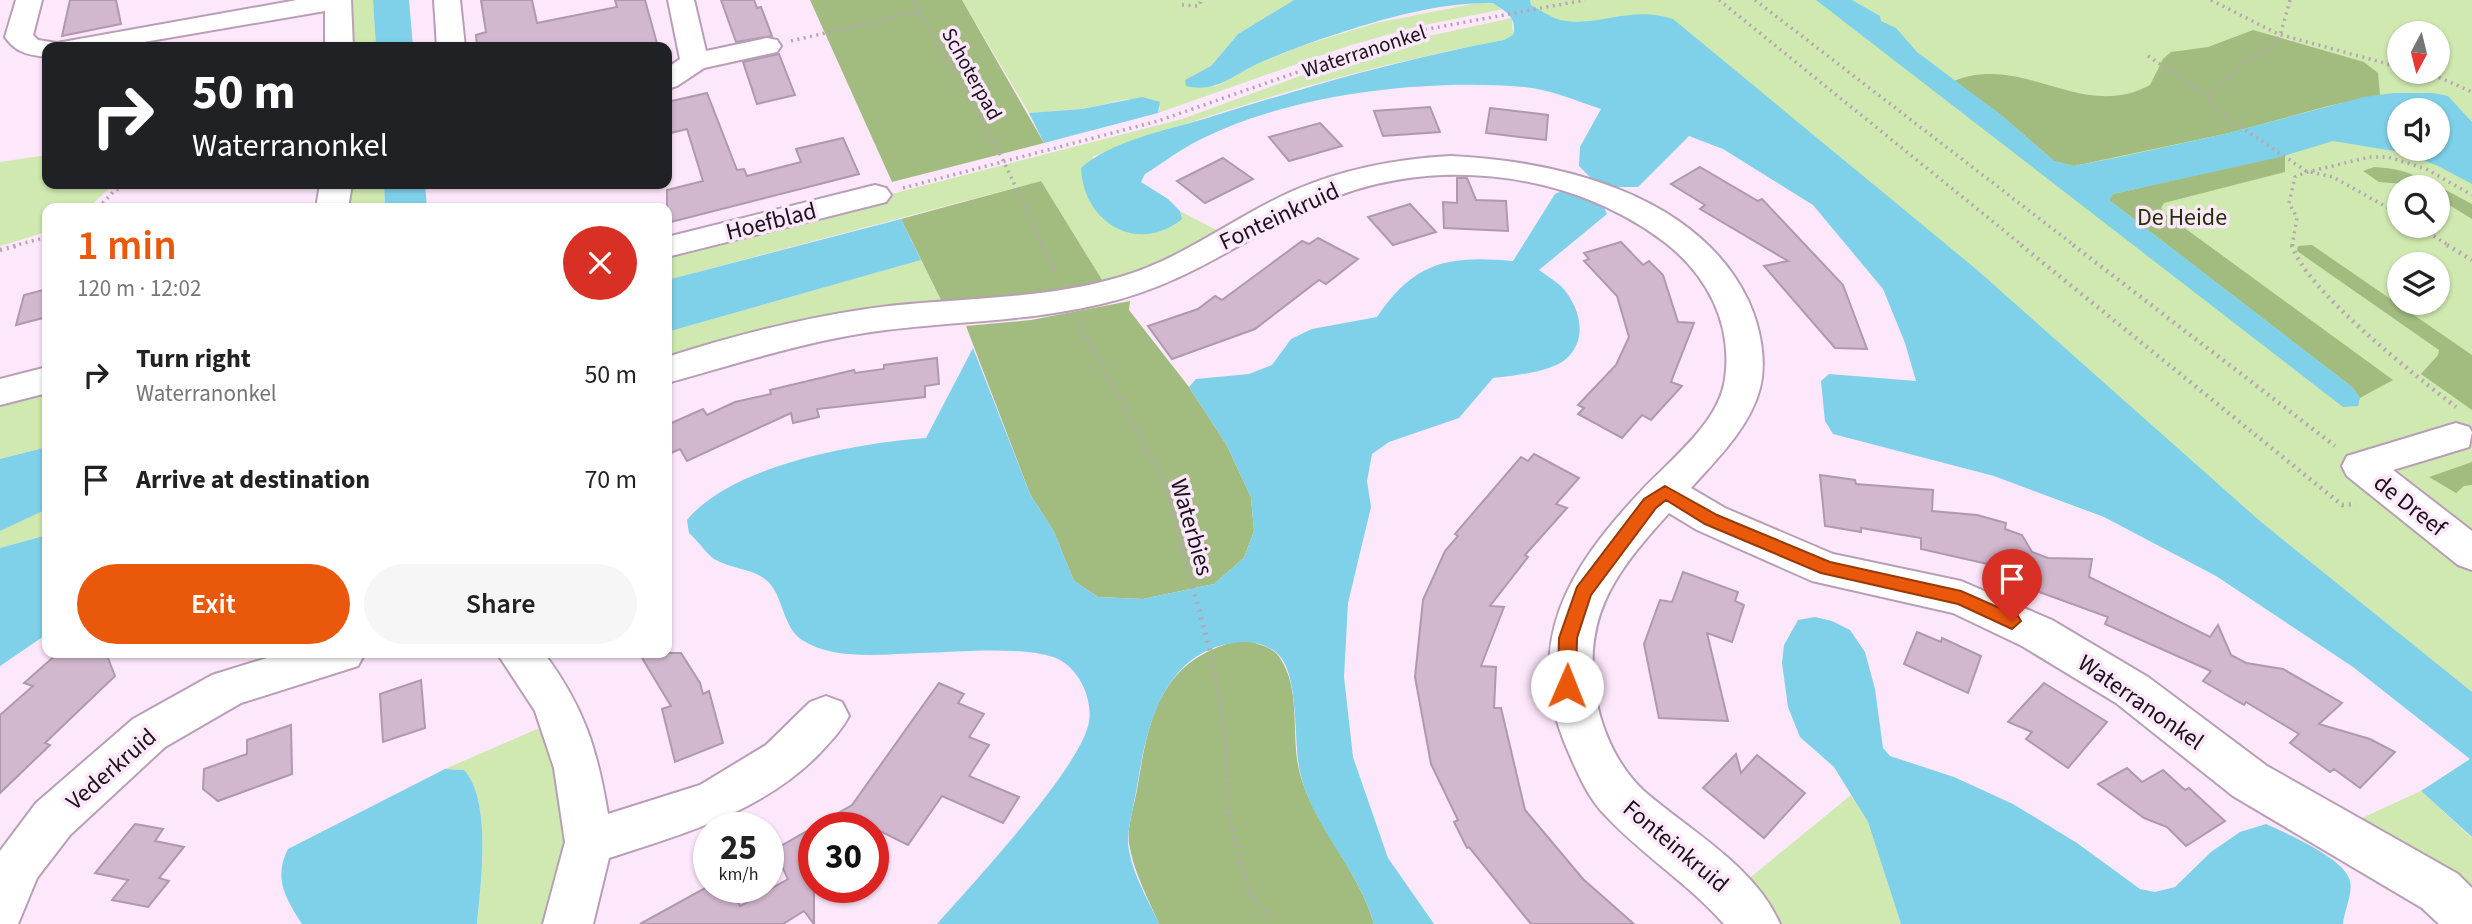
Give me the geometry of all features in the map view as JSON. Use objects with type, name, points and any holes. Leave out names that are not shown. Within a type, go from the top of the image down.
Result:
[{"type":"street","points":[[29,0],[19,37],[30,47],[42,48]]},
{"type":"street","points":[[97,42],[338,0],[339,42]]},
{"type":"street","points":[[447,0],[451,42]]},
{"type":"street","points":[[681,0],[695,62]]},
{"type":"street","points":[[672,77],[695,62],[767,46]]},
{"type":"street","name":"Fonteinkruid","points":[[672,368],[716,354],[854,323],[1067,299],[1129,286],[1174,268],[1308,196],[1395,168],[1443,163],[1489,165],[1565,182],[1618,201],[1653,218],[1702,256],[1727,290],[1743,329],[1744,381],[1735,405],[1716,433],[1665,492],[1650,504],[1584,592],[1568,638],[1567,686],[1585,740],[1617,796],[1735,897],[1755,924]]},
{"type":"street","name":"Hoefblad","points":[[672,246],[874,195]]},
{"type":"street","points":[[0,392],[42,381]]},
{"type":"street","name":"de Dreef","points":[[2458,424],[2361,466],[2472,554]]},
{"type":"street","name":"Waterranonkel","points":[[1665,492],[1711,520],[1827,569],[1961,598],[2037,633],[2132,690],[2250,781],[2440,891],[2472,922]]},
{"type":"street","name":"Vederkruid","points":[[0,907],[19,863],[53,819],[149,733],[228,688],[327,658]]},
{"type":"street","points":[[523,658],[555,703],[577,768],[589,842],[568,924]]},
{"type":"street","points":[[589,842],[713,802],[782,760],[826,716]]},
{"type":"path","name":"Schoterpad","points":[[914,0],[1004,162]]},
{"type":"path","points":[[1182,5],[1199,6],[1201,0]]},
{"type":"path","name":"Waterranonkel","points":[[1004,162],[1158,121],[1412,32],[1585,0]]},
{"type":"path","points":[[1719,0],[2342,505],[2409,505]]},
{"type":"path","points":[[1755,0],[2361,466]]},
{"type":"path","points":[[2211,0],[2248,22],[2280,36],[2387,64]]},
{"type":"path","points":[[2208,97],[2241,65],[2269,49],[2280,36],[2290,0]]},
{"type":"path","points":[[767,46],[920,11]]},
{"type":"path","points":[[2148,55],[2208,97],[2211,104],[2239,127],[2306,171],[2333,177],[2387,207]]},
{"type":"path","points":[[2450,82],[2472,92]]},
{"type":"path","points":[[2458,424],[2326,295],[2305,268],[2292,247],[2297,218],[2289,203],[2295,177],[2306,171],[2333,168],[2375,156],[2398,160],[2426,170],[2472,195]]},
{"type":"path","points":[[874,195],[1004,162]]},
{"type":"path","name":"Waterbies","points":[[1004,162],[1067,299],[1165,485],[1213,661],[1226,739],[1228,812],[1248,890],[1273,924]]},
{"type":"path","points":[[103,203],[119,189]]},
{"type":"path","points":[[0,250],[42,238]]},
{"type":"path","points":[[2436,238],[2472,260]]},
{"type":"green space","points":[[342,0],[373,0],[376,42],[344,42]]},
{"type":"green space","points":[[810,0],[962,0],[1044,143],[892,182]]},
{"type":"green space","points":[[962,0],[1294,0],[1238,34],[1211,66],[1186,80],[1216,86],[1257,64],[1304,45],[1376,23],[1477,3],[1492,3],[1504,9],[1415,27],[1348,46],[1158,113],[1160,107],[1128,99],[1082,109],[1029,113]]},
{"type":"green space","name":"De Heide","points":[[1516,0],[2472,0],[2472,751],[1717,105]]},
{"type":"green space","points":[[1512,18],[1513,35],[1504,40],[1347,75],[1193,121],[1092,157],[1182,219],[1180,211],[1224,234],[1170,264],[1104,283],[1041,181],[672,279],[672,251],[1182,119],[1358,55]]},
{"type":"green space","points":[[2253,30],[2364,62],[2378,73],[2380,95],[2229,133],[2074,166],[2054,161],[2001,115],[1954,81],[1980,75],[2005,75],[2077,93],[2101,96],[2125,94],[2150,85],[2163,59],[2171,52],[2208,47]]},
{"type":"green space","points":[[2285,155],[2285,172],[2164,203],[2161,208],[2164,213],[2393,380],[2360,398],[2352,387],[2109,200],[2113,194]]},
{"type":"green space","points":[[42,156],[42,189],[108,189],[94,203],[42,203],[42,233],[0,246],[0,162]]},
{"type":"green space","points":[[2374,167],[2388,168],[2413,175],[2387,175],[2387,183],[2379,182],[2363,171]]},
{"type":"green space","points":[[1041,181],[1104,283],[1028,297],[943,304],[901,219]]},
{"type":"green space","points":[[345,189],[384,189],[385,203],[342,203]]},
{"type":"green space","points":[[2450,192],[2472,204],[2472,219],[2450,205]]},
{"type":"green space","points":[[2312,245],[2387,297],[2387,314],[2297,251],[2298,246]]},
{"type":"green space","points":[[921,260],[943,304],[672,362],[672,331]]},
{"type":"green space","points":[[1130,301],[1129,310],[1189,387],[1226,444],[1251,497],[1254,531],[1244,558],[1214,584],[1143,599],[1098,597],[1074,581],[1054,532],[1030,494],[966,326],[1031,320]]},
{"type":"green space","points":[[2389,315],[2414,315],[2472,355],[2472,410],[2421,374],[2438,355],[2439,350]]},
{"type":"green space","points":[[42,392],[42,448],[0,459],[0,403]]},
{"type":"green space","points":[[2472,462],[2472,485],[2464,486],[2456,493],[2429,477]]},
{"type":"green space","points":[[42,511],[42,536],[0,548],[0,531]]},
{"type":"green space","points":[[1242,640],[1273,651],[1287,671],[1293,699],[1300,774],[1316,813],[1358,885],[1374,924],[1159,924],[1137,874],[1129,843],[1130,823],[1147,738],[1163,694],[1176,676],[1193,661],[1214,649]]},
{"type":"green space","points":[[544,726],[563,785],[567,848],[544,924],[477,924],[482,844],[478,801],[473,784],[464,770],[445,769]]},
{"type":"green space","points":[[2421,791],[2472,838],[2472,902],[2353,822]]},
{"type":"green space","points":[[1851,795],[1868,822],[1901,924],[1768,924],[1740,886]]},
{"type":"water","points":[[373,0],[409,0],[413,42],[376,42]]},
{"type":"water","points":[[1294,0],[1530,0],[1531,5],[1549,15],[1574,22],[1642,14],[1673,19],[1976,269],[2261,522],[2472,692],[2472,837],[2421,791],[2470,759],[2353,667],[2216,576],[2104,517],[1994,476],[1833,434],[1825,421],[1821,381],[1829,374],[1916,381],[1905,343],[1883,289],[1813,205],[1723,149],[1689,136],[1638,187],[1616,187],[1602,203],[1607,214],[1539,270],[1561,286],[1577,313],[1580,332],[1578,342],[1566,359],[1541,370],[1493,378],[1459,418],[1389,442],[1372,454],[1367,481],[1371,507],[1348,603],[1344,677],[1353,757],[1388,858],[1434,924],[1374,924],[1358,885],[1306,792],[1298,759],[1293,692],[1284,663],[1271,649],[1259,644],[1240,642],[1205,652],[1186,664],[1172,681],[1152,721],[1128,839],[1135,872],[1159,924],[937,924],[1023,826],[1067,767],[1082,742],[1089,722],[1089,703],[1082,684],[1062,661],[1039,654],[988,651],[860,655],[815,647],[796,635],[775,591],[766,579],[714,559],[689,533],[687,520],[707,501],[764,471],[797,460],[866,445],[926,438],[973,348],[1030,494],[1054,532],[1074,581],[1098,597],[1143,599],[1214,584],[1244,558],[1254,531],[1251,497],[1226,444],[1189,387],[1196,379],[1249,374],[1272,365],[1291,339],[1312,329],[1377,317],[1405,284],[1435,266],[1470,259],[1513,261],[1555,194],[1564,190],[1575,194],[1590,177],[1579,166],[1580,147],[1601,109],[1543,90],[1484,85],[1397,88],[1308,102],[1226,128],[1184,148],[1145,174],[1141,182],[1168,199],[1180,211],[1182,219],[1165,229],[1148,234],[1131,233],[1116,228],[1102,218],[1091,204],[1084,187],[1081,168],[1122,144],[1315,85],[1504,40],[1513,35],[1514,29],[1509,15],[1492,3],[1445,6],[1373,23],[1304,45],[1261,62],[1214,86],[1186,86],[1185,80],[1211,66],[1238,34]]},
{"type":"water","points":[[1816,0],[1852,0],[1880,16],[1881,21],[1896,28],[1917,52],[2001,115],[2054,161],[2074,166],[2229,133],[2364,97],[2394,93],[2433,93],[2448,96],[2450,98],[2387,98],[2387,150],[2333,141],[2280,157],[2113,194],[2109,200],[2352,387],[2360,398],[2358,406],[2343,407]]},
{"type":"water","points":[[1142,97],[1160,102],[1158,113],[1044,143],[1029,113],[1082,109]]},
{"type":"water","points":[[2450,98],[2472,122],[2472,184],[2426,161],[2450,161]]},
{"type":"water","points":[[384,189],[425,189],[427,203],[385,203]]},
{"type":"water","points":[[901,219],[921,260],[672,331],[672,279]]},
{"type":"water","points":[[42,448],[42,511],[0,531],[0,459]]},
{"type":"water","points":[[42,536],[42,637],[0,666],[0,548]]},
{"type":"water","points":[[1815,617],[1832,621],[1850,630],[1865,652],[1875,689],[1883,748],[1890,756],[1954,777],[2013,804],[2077,843],[2140,889],[2155,892],[2175,887],[2211,852],[2240,832],[2266,824],[2314,848],[2338,864],[2346,873],[2350,881],[2350,891],[2343,924],[1901,924],[1868,822],[1834,767],[1800,737],[1788,707],[1782,663],[1784,645],[1798,620]]},
{"type":"water","points":[[445,769],[464,770],[473,784],[478,801],[482,844],[477,924],[302,924],[283,888],[282,869],[288,849]]},
{"type":"building","points":[[70,0],[116,0],[121,24],[62,36]]},
{"type":"building","points":[[481,0],[532,0],[537,23],[617,7],[615,0],[645,0],[657,42],[477,42],[476,35],[486,32]]},
{"type":"building","points":[[721,0],[754,0],[757,8],[761,7],[772,36],[736,42]]},
{"type":"building","points":[[779,54],[795,95],[757,104],[743,62]]},
{"type":"building","points":[[707,93],[737,170],[744,169],[747,176],[801,162],[796,149],[843,138],[859,174],[672,222],[672,203],[667,203],[667,190],[703,181],[687,129],[672,133],[672,101]]},
{"type":"building","points":[[1430,107],[1440,132],[1383,136],[1374,111]]},
{"type":"building","points":[[1490,108],[1548,115],[1546,140],[1486,133]]},
{"type":"building","points":[[1320,123],[1342,146],[1289,161],[1269,137]]},
{"type":"building","points":[[1223,158],[1253,179],[1205,203],[1177,181]]},
{"type":"building","points":[[1700,167],[1758,201],[1762,199],[1843,285],[1867,349],[1835,348],[1764,266],[1788,261],[1700,209],[1705,205],[1671,184]]},
{"type":"building","points":[[1457,178],[1467,178],[1476,200],[1506,201],[1508,231],[1444,228],[1443,202],[1457,203]]},
{"type":"building","points":[[1410,204],[1436,232],[1393,245],[1368,217]]},
{"type":"building","points":[[1318,238],[1358,259],[1326,284],[1319,280],[1255,329],[1172,359],[1148,326],[1198,309],[1215,296],[1222,300],[1302,241],[1309,244]]},
{"type":"building","points":[[1621,242],[1643,265],[1649,261],[1663,275],[1678,322],[1694,323],[1671,382],[1682,386],[1651,420],[1642,415],[1622,438],[1578,414],[1584,408],[1578,405],[1616,365],[1629,337],[1617,296],[1584,261],[1589,259],[1584,253]]},
{"type":"building","points":[[42,290],[42,318],[16,325],[24,295]]},
{"type":"building","points":[[937,358],[939,384],[925,386],[925,397],[817,409],[819,417],[793,423],[791,413],[687,461],[680,449],[672,453],[672,423],[703,409],[707,415],[735,402],[771,394],[770,390],[854,370],[855,373],[884,369],[884,365]]},
{"type":"building","points":[[1534,454],[1579,478],[1556,504],[1567,508],[1525,555],[1528,557],[1490,606],[1504,607],[1481,666],[1496,667],[1494,708],[1501,708],[1525,810],[1583,879],[1634,924],[1531,924],[1469,847],[1467,848],[1454,822],[1458,820],[1431,764],[1415,677],[1423,600],[1445,551],[1458,536],[1455,534],[1521,457],[1528,461]]},
{"type":"building","points":[[1820,475],[1855,480],[1856,484],[1933,490],[1932,511],[1977,515],[2006,523],[2005,529],[2022,535],[2032,552],[2048,558],[2092,559],[2089,577],[2210,637],[2218,625],[2231,655],[2246,663],[2283,669],[2342,703],[2319,724],[2370,739],[2395,752],[2360,788],[2334,769],[2330,772],[2290,743],[2299,734],[2246,702],[2244,705],[2203,681],[2211,671],[2105,624],[2108,617],[2020,585],[2023,572],[1921,549],[1921,538],[1861,528],[1861,532],[1825,526]]},
{"type":"building","points":[[1683,572],[1738,592],[1735,601],[1744,605],[1732,642],[1707,633],[1728,721],[1659,718],[1644,644],[1660,600],[1672,602]]},
{"type":"building","points":[[1917,632],[1941,642],[1942,638],[1981,656],[1968,693],[1904,664]]},
{"type":"building","points":[[672,653],[681,653],[700,683],[703,694],[709,691],[723,743],[675,762],[662,709],[671,706],[642,658],[672,658]]},
{"type":"building","points":[[52,658],[108,658],[115,676],[45,743],[50,745],[0,793],[0,715],[33,686],[24,683]]},
{"type":"building","points":[[421,680],[425,728],[383,742],[380,694]]},
{"type":"building","points":[[939,683],[964,694],[958,703],[984,714],[969,737],[989,745],[969,776],[1019,797],[1003,823],[942,796],[908,845],[889,836],[889,812],[840,812],[852,805]]},
{"type":"building","points":[[2044,683],[2107,722],[2068,768],[2026,739],[2032,732],[2008,722]]},
{"type":"building","points":[[291,725],[292,774],[218,801],[203,789],[204,769],[247,754],[247,740]]},
{"type":"building","points":[[1736,754],[1741,773],[1757,755],[1805,793],[1764,838],[1703,788]]},
{"type":"building","points":[[2127,768],[2142,782],[2163,770],[2185,790],[2189,788],[2225,821],[2186,846],[2167,827],[2144,818],[2098,784]]},
{"type":"building","points":[[135,824],[163,829],[155,841],[184,847],[159,878],[169,881],[148,907],[112,900],[128,880],[95,873]]},
{"type":"building","points":[[798,836],[798,903],[814,903],[814,924],[804,911],[783,924],[640,924],[693,895],[693,903],[739,903],[740,906],[745,903],[784,903],[784,881],[788,879],[784,871],[784,844]]},
{"type":"route","points":[[1567,686],[1568,638],[1584,592],[1650,504],[1665,492],[1711,520],[1827,569],[1961,598],[2012,621]]}]
